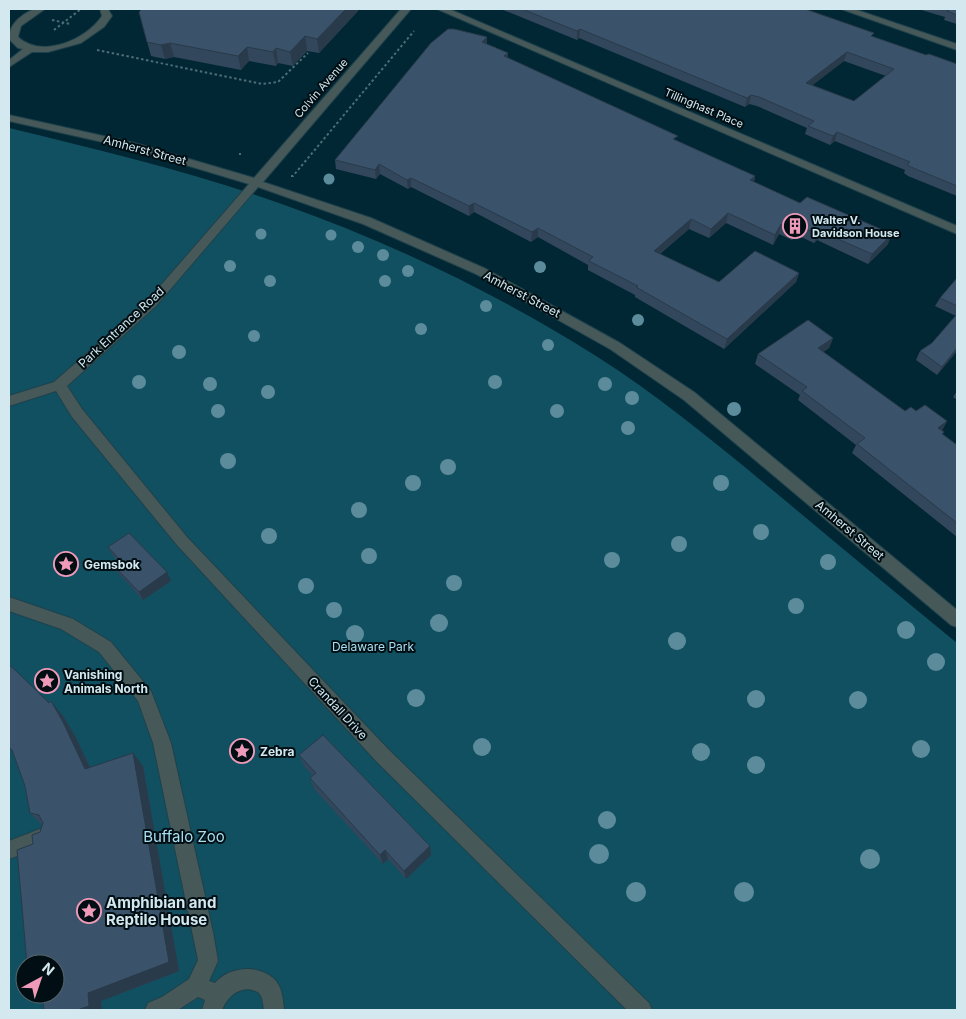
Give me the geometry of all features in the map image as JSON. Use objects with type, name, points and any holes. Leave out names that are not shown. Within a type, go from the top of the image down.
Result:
[{"type":"street","points":[[40,9],[23,19],[16,26],[13,34],[16,42],[30,49],[61,47],[83,39],[97,30],[105,21],[107,16],[104,9]]},
{"type":"street","name":"Colvin Avenue","points":[[255,182],[406,9]]},
{"type":"street","name":"Tillinghast Place","points":[[442,9],[957,230]]},
{"type":"street","points":[[846,9],[957,48]]},
{"type":"street","points":[[9,64],[30,49]]},
{"type":"street","name":"Amherst Street","points":[[9,118],[131,145],[255,182],[367,221],[480,271],[615,346],[689,396],[957,620]]},
{"type":"street","name":"Park Entrance Road","points":[[9,401],[59,385],[152,303],[255,182]]},
{"type":"street","name":"Crandall Drive","points":[[59,385],[77,413],[182,541],[209,570],[382,755],[642,1010]]},
{"type":"street","points":[[9,604],[67,624],[105,647],[145,697],[163,749],[208,961],[196,986],[169,1004],[155,1010]]},
{"type":"street","points":[[9,850],[45,836]]},
{"type":"street","points":[[196,986],[215,1002],[228,983],[241,978],[253,978],[264,984],[272,994],[274,1010]]},
{"type":"path","points":[[50,33],[81,9]]},
{"type":"path","points":[[45,19],[72,24]]},
{"type":"path","points":[[293,176],[416,29]]},
{"type":"path","points":[[94,50],[262,84],[278,82],[308,53]]},
{"type":"green space","name":"Delaware Park","points":[[9,128],[179,171],[279,203],[361,234],[402,252],[442,270],[520,311],[596,356],[665,404],[731,456],[957,643],[957,1010],[9,1010]]},
{"type":"building","points":[[142,9],[346,9],[317,39],[305,36],[290,52],[276,48],[273,52],[247,47],[238,56],[170,43],[161,45],[147,42],[139,12]]},
{"type":"building","points":[[522,9],[805,9],[874,33],[871,36],[957,64],[957,186],[911,167],[907,164],[910,162],[837,132],[833,136],[808,126],[814,121],[759,97],[751,95],[747,98],[580,29],[577,31]],"holes":[[[847,52],[894,69],[854,101],[806,83]]]},
{"type":"building","points":[[947,9],[957,9],[957,15],[947,11],[949,10]]},
{"type":"building","points":[[448,29],[487,37],[482,42],[508,53],[504,56],[678,136],[673,139],[755,176],[750,180],[800,203],[807,197],[892,234],[872,254],[820,231],[817,234],[800,226],[795,230],[781,224],[775,235],[728,213],[711,229],[691,219],[654,251],[719,282],[755,251],[799,273],[727,339],[636,287],[638,286],[589,261],[593,257],[538,228],[532,232],[474,203],[469,206],[411,178],[407,180],[379,164],[375,170],[335,160],[431,43]]},
{"type":"building","points":[[957,278],[957,306],[940,298]]},
{"type":"building","points":[[957,314],[957,348],[942,367],[920,351],[932,343]]},
{"type":"building","points":[[808,320],[833,338],[818,348],[905,411],[911,407],[916,411],[925,405],[947,421],[938,428],[944,432],[942,434],[957,445],[957,523],[857,444],[865,438],[802,391],[807,387],[758,354]]},
{"type":"building","points":[[129,533],[167,572],[139,592],[113,565],[120,560],[108,547]]},
{"type":"building","points":[[9,665],[49,703],[51,701],[85,769],[133,753],[169,962],[88,993],[89,1006],[77,1010],[44,1010],[43,1004],[65,1004],[65,954],[26,954],[17,850],[33,844],[32,835],[40,832],[43,823],[39,815],[30,813],[25,786],[12,750],[9,747]]},
{"type":"building","points":[[323,735],[430,846],[404,871],[385,850],[380,855],[310,778],[316,773],[299,755]]},
{"type":"place","name":"Walter V. Davidson House","points":[[795,226]]},
{"type":"place","name":"Gemsbok","points":[[66,564]]},
{"type":"place","name":"Vanishing Animals North","points":[[47,681]]},
{"type":"place","name":"Zebra","points":[[242,751]]},
{"type":"place","name":"Amphibian and Reptile House","points":[[89,911]]},
{"type":"park label","name":"Buffalo Zoo","points":[[184,836]]}]
